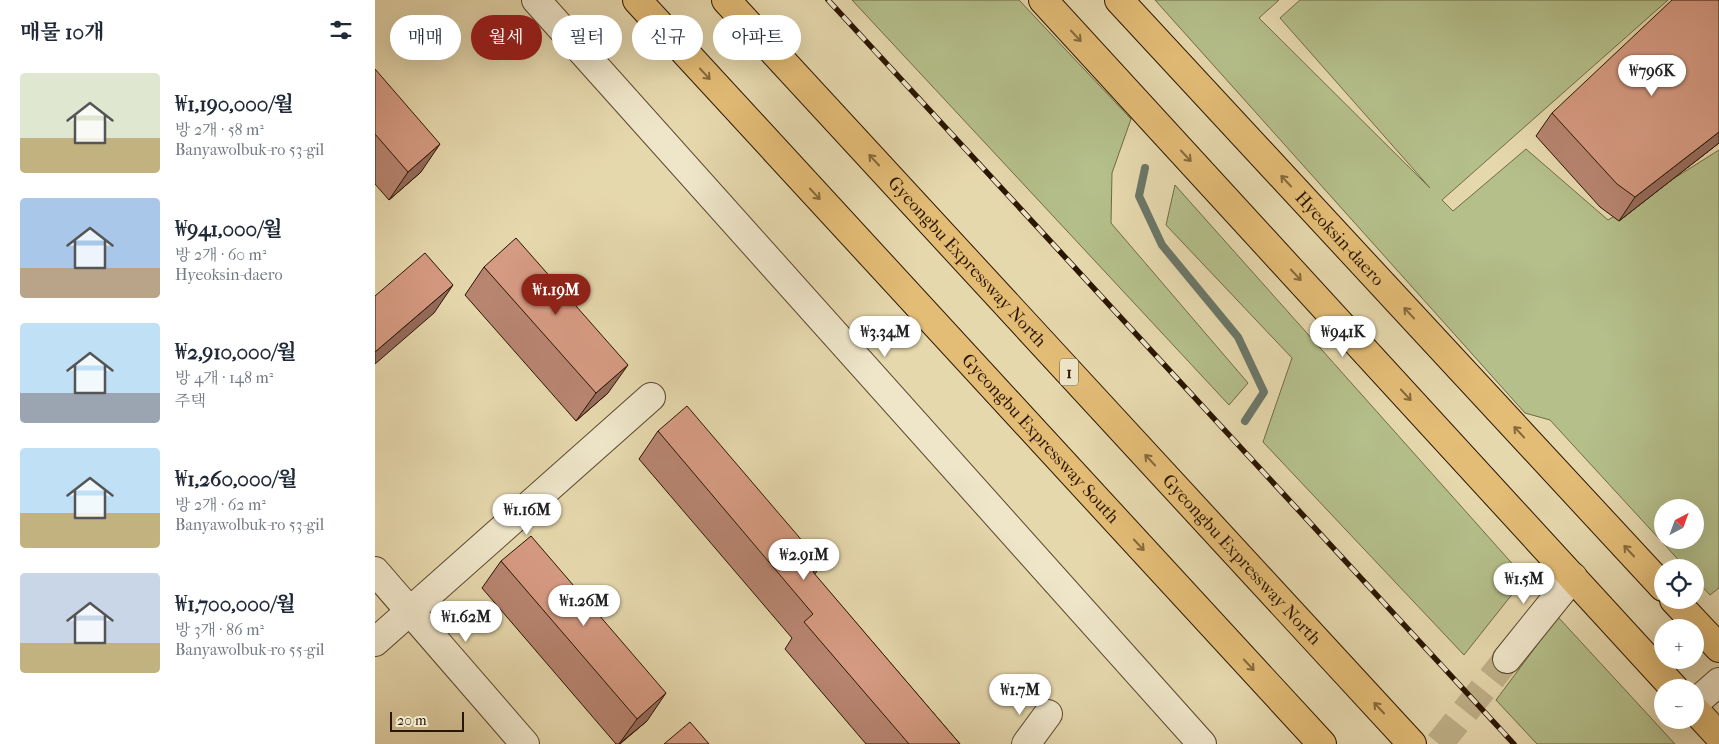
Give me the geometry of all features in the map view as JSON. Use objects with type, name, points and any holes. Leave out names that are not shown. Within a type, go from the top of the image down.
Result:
[{"type":"main road","name":"Gyeongbu Expressway South","points":[[637,0],[1322,744]]},
{"type":"main road","name":"Gyeongbu Expressway North","points":[[726,0],[1412,744]]},
{"type":"main road","points":[[1043,0],[1666,679]]},
{"type":"main road","name":"Hyeoksin-daero","points":[[1119,0],[1654,577]]},
{"type":"main road","points":[[1682,609],[1719,648]]},
{"type":"main road","points":[[1704,720],[1719,736]]},
{"type":"street","points":[[536,0],[1202,744]]},
{"type":"street","points":[[375,642],[651,397]]},
{"type":"street","points":[[375,571],[525,744]]},
{"type":"street","points":[[1507,659],[1573,577]]},
{"type":"street","points":[[1704,695],[1719,682]]},
{"type":"street","points":[[1026,744],[1048,714]]},
{"type":"green space","points":[[852,0],[1019,0],[1131,119],[1112,173],[1111,223],[1248,383],[1229,405]]},
{"type":"green space","points":[[1155,0],[1279,0],[1259,18],[1430,188],[1280,18],[1300,0],[1668,0],[1442,200],[1453,211],[1526,149],[1608,220],[1719,150],[1719,588],[1710,595],[1704,589],[1704,559],[1678,559],[1668,549],[1704,549],[1704,499],[1654,499],[1654,533],[1550,420],[1525,413]]},
{"type":"green space","points":[[1175,185],[1525,578],[1464,655],[1263,442],[1292,358],[1166,225]]},
{"type":"green space","points":[[1558,617],[1654,721],[1654,729],[1661,729],[1675,744],[1537,744],[1496,700]]},
{"type":"building","points":[[1672,0],[1719,0],[1719,132],[1635,197],[1617,184],[1552,113]]},
{"type":"building","points":[[375,69],[440,144],[408,172],[375,134]]},
{"type":"building","points":[[516,238],[628,365],[596,393],[484,267]]},
{"type":"building","points":[[425,253],[453,285],[375,352],[375,296]]},
{"type":"building","points":[[687,406],[822,564],[813,572],[960,744],[909,744],[804,622],[813,614],[658,431]]},
{"type":"building","points":[[531,536],[666,693],[637,719],[501,561]]},
{"type":"building","points":[[690,722],[709,744],[664,744]]},
{"type":"waterway","points":[[1145,168],[1139,196],[1162,245],[1238,337],[1264,392],[1245,421]]},
{"type":"tunnel","points":[[1439,744],[1507,659]]},
{"type":"railway","points":[[828,0],[1514,744]]}]
